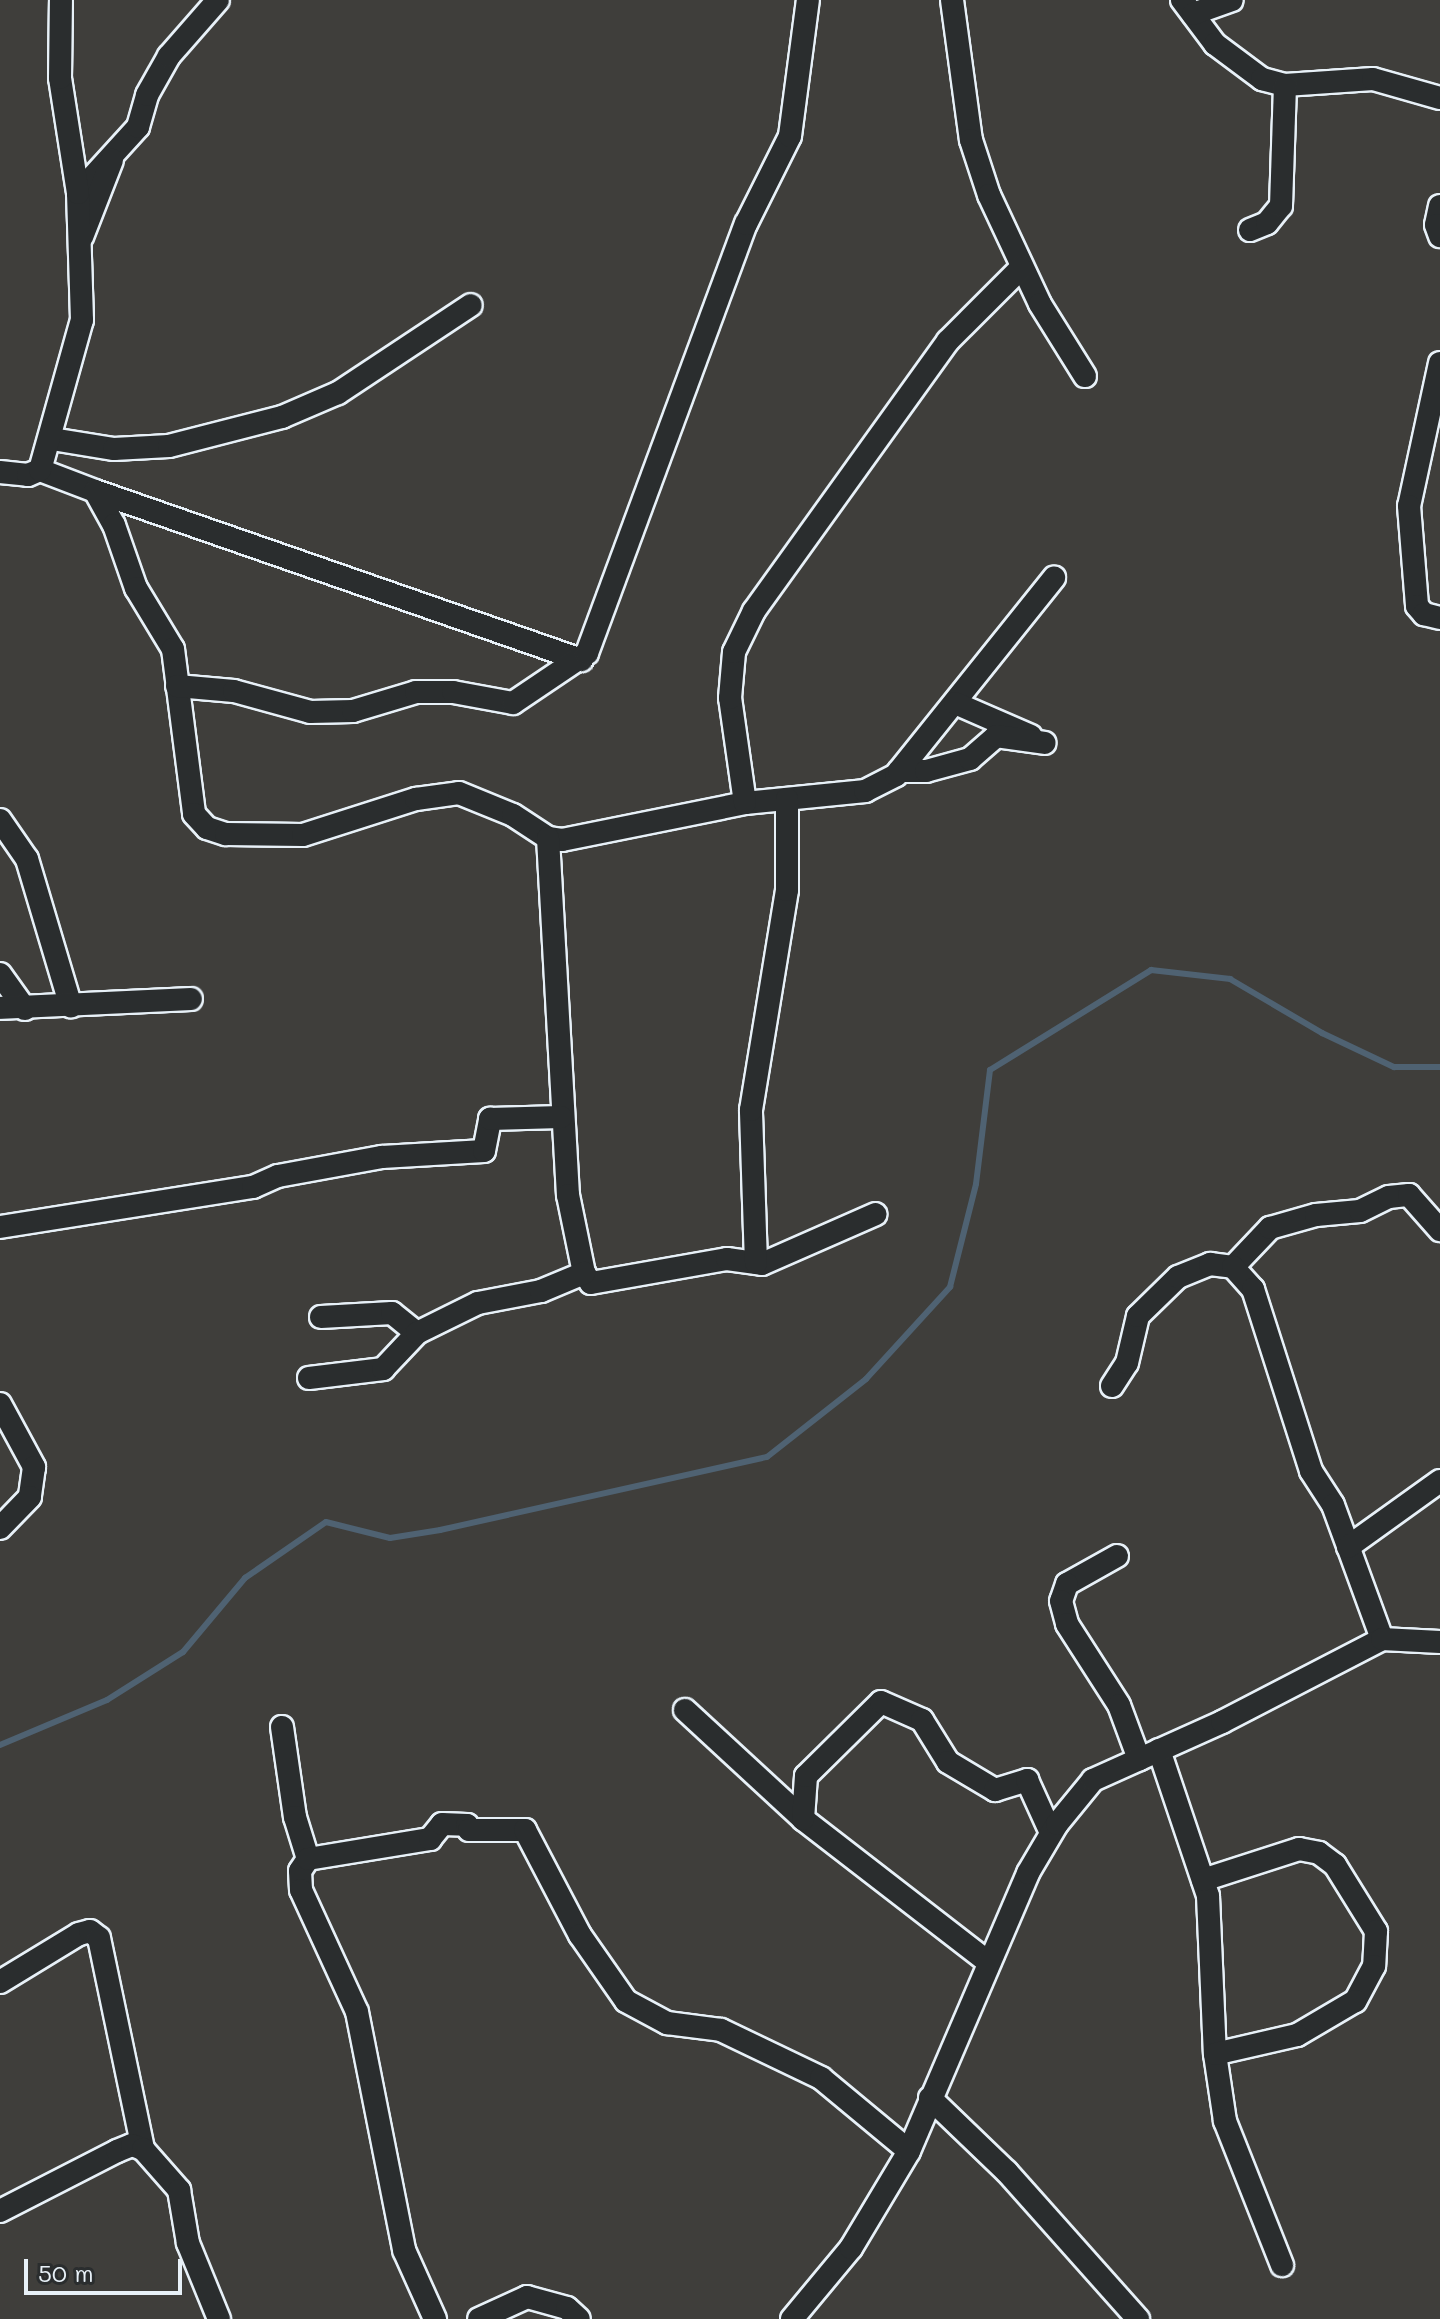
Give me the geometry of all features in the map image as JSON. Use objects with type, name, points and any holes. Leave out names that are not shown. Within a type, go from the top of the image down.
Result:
[{"type":"street","points":[[40,470],[52,439],[82,320],[78,193],[60,78],[61,0]]},
{"type":"street","points":[[78,193],[112,160],[138,127],[147,95],[169,56],[218,0]]},
{"type":"street","points":[[177,686],[234,691],[310,712],[353,711],[416,692],[453,692],[513,703],[581,660],[746,224],[790,136],[808,0]]},
{"type":"street","points":[[952,0],[971,140],[1021,268],[1085,376]]},
{"type":"street","points":[[1188,7],[1232,0]]},
{"type":"street","points":[[1188,7],[1235,63],[1285,85],[1373,79],[1440,98]]},
{"type":"street","points":[[1250,230],[1267,223],[1281,206],[1285,85]]},
{"type":"street","points":[[79,244],[112,160]]},
{"type":"street","points":[[1440,206],[1436,225],[1440,236]]},
{"type":"street","points":[[745,803],[730,698],[734,652],[754,611],[948,341],[1021,268]]},
{"type":"street","points":[[52,439],[114,449],[169,446],[282,417],[338,393],[471,305]]},
{"type":"street","points":[[1440,363],[1409,506],[1417,606],[1424,614],[1440,618]]},
{"type":"street","points":[[0,472],[28,475],[40,470],[581,660]]},
{"type":"street","points":[[95,491],[114,525],[136,588],[173,649],[189,794],[194,814],[207,828],[226,834],[303,835],[416,799],[459,793],[513,815],[548,838],[562,840],[745,803],[865,791],[899,771],[1054,578]]},
{"type":"street","points":[[899,771],[926,771],[970,759],[996,736],[1045,743],[955,703]]},
{"type":"street","points":[[756,1263],[751,1110],[787,890],[787,799]]},
{"type":"street","points":[[0,820],[27,859],[35,901],[71,1007]]},
{"type":"street","points":[[548,838],[561,1117],[568,1195],[584,1273],[591,1283],[727,1259],[756,1263],[876,1214]]},
{"type":"street","points":[[0,974],[25,1009]]},
{"type":"street","points":[[0,1008],[191,999]]},
{"type":"street","points":[[0,1227],[253,1187],[278,1176],[382,1157],[484,1151],[490,1119],[561,1117]]},
{"type":"street","points":[[1233,1267],[1270,1228],[1316,1215],[1360,1211],[1389,1197],[1409,1195],[1440,1230]]},
{"type":"street","points":[[1112,1386],[1127,1363],[1138,1316],[1178,1277],[1210,1264],[1233,1267],[1253,1289],[1311,1471],[1333,1505],[1382,1639]]},
{"type":"street","points":[[309,1378],[383,1369],[417,1333],[478,1303],[541,1291],[584,1273]]},
{"type":"street","points":[[321,1317],[392,1313],[417,1333]]},
{"type":"street","points":[[0,1404],[34,1467],[30,1497],[0,1528]]},
{"type":"street","points":[[1348,1547],[1440,1481]]},
{"type":"street","points":[[1117,1556],[1067,1584],[1061,1601],[1067,1624],[1149,1755],[1203,1880],[1208,1896],[1215,2054],[1225,2121],[1282,2265]]},
{"type":"street","points":[[792,2319],[851,2248],[909,2151],[987,1961],[1051,1833],[1093,1780],[1382,1639],[1440,1642]]},
{"type":"street","points":[[803,1819],[806,1776],[881,1702],[922,1720],[948,1762],[995,1790],[1027,1780],[1051,1833]]},
{"type":"street","points":[[685,1710],[803,1819],[987,1961]]},
{"type":"street","points":[[282,1727],[295,1817],[308,1859]]},
{"type":"street","points":[[435,2319],[404,2250],[357,2012],[301,1890],[300,1871],[308,1859],[430,1839],[442,1824],[467,1825],[469,1830],[525,1830],[580,1935],[626,2001],[667,2023],[721,2030],[821,2078],[909,2151]]},
{"type":"street","points":[[1203,1880],[1299,1849],[1319,1853],[1335,1865],[1376,1931],[1374,1966],[1355,2001],[1297,2035],[1215,2054]]},
{"type":"street","points":[[0,1982],[79,1934],[90,1931],[99,1938],[143,2149]]},
{"type":"street","points":[[930,2098],[1007,2172],[1138,2319]]},
{"type":"street","points":[[0,2211],[117,2151],[132,2145],[143,2149],[179,2190],[188,2243],[219,2319]]},
{"type":"street","points":[[479,2319],[527,2297],[567,2308],[579,2319]]},
{"type":"waterway","points":[[0,1745],[107,1700],[183,1652],[245,1578],[326,1522],[390,1538],[440,1530],[767,1457],[866,1379],[950,1287],[976,1184],[990,1070],[1151,970],[1230,979],[1322,1033],[1394,1067],[1440,1067]]}]
